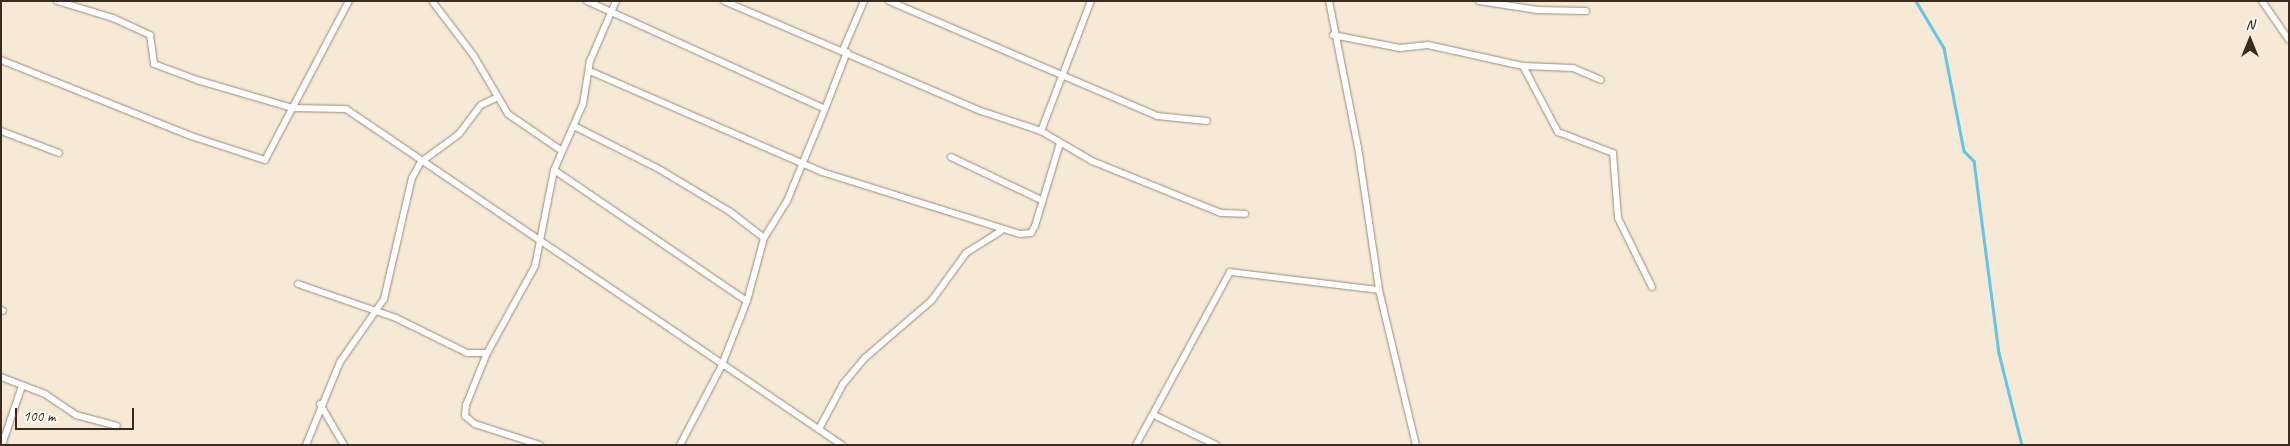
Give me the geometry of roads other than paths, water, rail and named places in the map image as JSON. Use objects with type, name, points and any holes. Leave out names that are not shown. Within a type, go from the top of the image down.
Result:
[{"type":"street","points":[[57,1],[113,18],[150,35],[154,64],[293,108],[346,109],[721,367],[842,445]]},
{"type":"street","points":[[1,60],[191,136],[265,160],[349,1]]},
{"type":"street","points":[[432,1],[474,56],[496,98],[523,127],[562,151]]},
{"type":"street","points":[[587,1],[644,23],[713,61],[825,108]]},
{"type":"street","points":[[540,445],[475,424],[466,416],[468,395],[488,353],[536,266],[554,170],[574,126],[592,72],[590,61],[613,12],[616,1]]},
{"type":"street","points":[[724,1],[1041,132],[1092,161],[1221,213],[1245,214]]},
{"type":"street","points":[[680,445],[721,367],[747,301],[764,238],[787,201],[825,108],[864,1]]},
{"type":"street","points":[[889,1],[1157,116],[1207,121]]},
{"type":"street","points":[[1041,132],[1065,77],[1091,1]]},
{"type":"street","points":[[1329,1],[1333,34],[1358,147],[1379,290],[1416,445]]},
{"type":"street","points":[[1479,1],[1537,10],[1586,11]]},
{"type":"street","points":[[2262,1],[2289,40]]},
{"type":"street","points":[[1333,34],[1400,48],[1428,45],[1523,66],[1573,68],[1601,80]]},
{"type":"street","points":[[1523,66],[1558,132],[1613,153],[1618,218],[1652,286]]},
{"type":"street","points":[[592,72],[802,163],[1001,231],[1031,233],[1060,143]]},
{"type":"street","points":[[306,445],[320,404],[372,311],[381,305],[391,278],[401,217],[421,162],[459,134],[480,105],[496,98]]},
{"type":"street","points":[[574,126],[658,169],[730,211],[764,238]]},
{"type":"street","points":[[1,131],[59,153]]},
{"type":"street","points":[[951,157],[1041,200]]},
{"type":"street","points":[[554,170],[747,301]]},
{"type":"street","points":[[819,429],[843,384],[866,357],[932,300],[966,253],[1001,231]]},
{"type":"street","points":[[1136,445],[1154,415],[1188,344],[1230,272],[1379,290]]},
{"type":"street","points":[[298,284],[372,311],[467,353],[488,353]]},
{"type":"street","points":[[1,377],[76,415],[117,426]]},
{"type":"street","points":[[2,445],[22,386]]},
{"type":"street","points":[[320,404],[344,445]]},
{"type":"street","points":[[1154,415],[1216,445]]},
{"type":"waterway","points":[[1916,1],[1944,48],[1964,151],[1974,161],[1999,353],[2022,445]]}]
